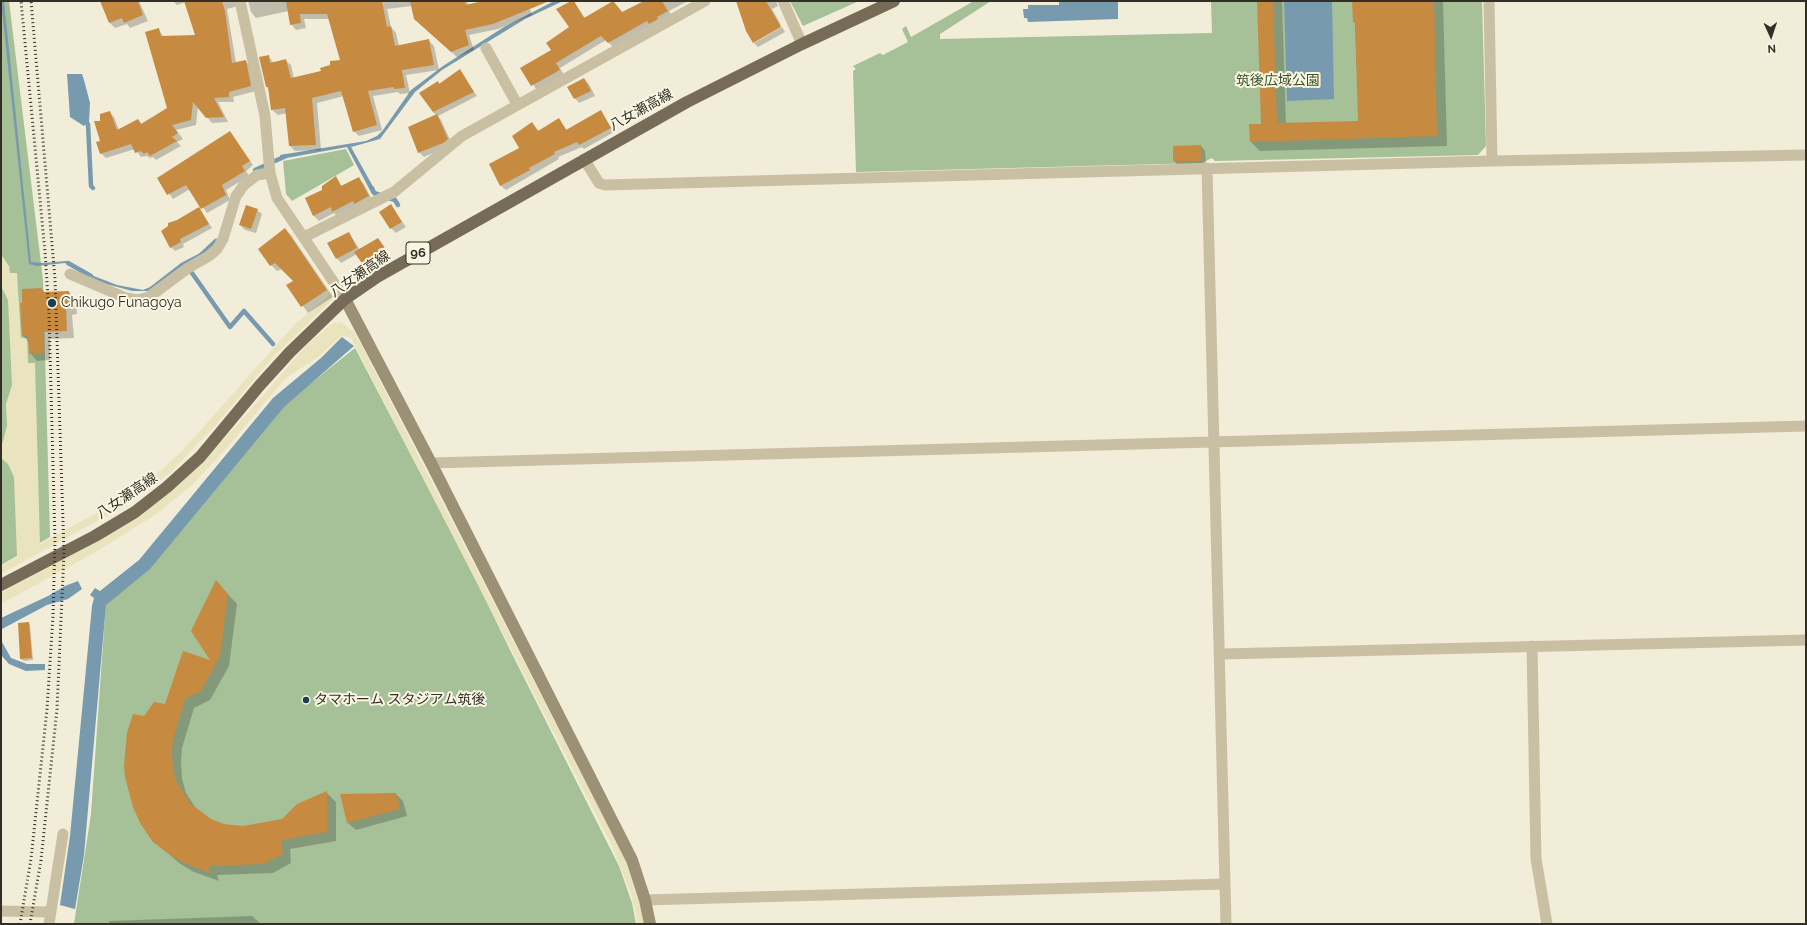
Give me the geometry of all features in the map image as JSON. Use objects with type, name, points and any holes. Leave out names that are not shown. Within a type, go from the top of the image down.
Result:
[{"type":"main road","name":"八女瀬高線","points":[[1,585],[95,536],[134,512],[167,488],[200,457],[260,385],[290,352],[345,299],[377,277],[687,102],[802,44],[894,1]]},
{"type":"street","points":[[240,1],[265,116],[270,173],[277,198],[345,299],[431,463],[632,860],[645,900],[650,924]]},
{"type":"street","points":[[304,237],[394,192],[462,136],[517,104],[705,1]]},
{"type":"street","points":[[783,1],[802,44]]},
{"type":"street","points":[[1489,1],[1492,161]]},
{"type":"street","points":[[486,48],[517,104]]},
{"type":"street","points":[[584,159],[599,183],[605,185],[1208,168],[1806,155]]},
{"type":"street","points":[[1208,168],[1214,442],[1221,654],[1226,924]]},
{"type":"street","points":[[70,274],[126,298],[138,300],[149,297],[217,249],[224,239],[236,196],[244,185],[257,175],[270,173]]},
{"type":"street","points":[[431,463],[1806,426]]},
{"type":"street","points":[[1221,654],[1806,640]]},
{"type":"street","points":[[1532,646],[1536,859],[1547,924]]},
{"type":"street","points":[[49,924],[63,834]]},
{"type":"street","points":[[645,900],[1225,884]]},
{"type":"street","points":[[1,911],[51,912]]},
{"type":"green space","points":[[1,1],[9,1],[43,280],[50,537],[1,565]]},
{"type":"green space","points":[[790,1],[859,1],[803,26]]},
{"type":"green space","name":"筑後広域公園","points":[[974,1],[991,1],[940,34],[940,39],[1212,33],[1211,1],[1482,1],[1486,146],[1478,155],[1215,161],[1212,158],[1202,163],[856,172],[853,71],[856,69],[853,66],[880,53],[883,55],[908,42],[902,29],[906,26],[911,37]]},
{"type":"green space","points":[[346,149],[354,165],[292,201],[286,194],[283,161]]},
{"type":"green space","points":[[355,348],[461,549],[619,866],[632,903],[636,924],[74,924],[91,814],[106,602],[286,403]]},
{"type":"shaded area","points":[[1,257],[3,257],[9,266],[10,273],[17,273],[21,338],[27,338],[28,363],[35,363],[40,544],[120,500],[157,474],[181,452],[294,325],[332,292],[334,298],[275,355],[214,427],[171,472],[126,505],[1,574],[1,566],[17,557],[14,477],[8,464],[1,458],[1,448],[7,426],[6,404],[12,385],[8,300],[1,286]]},
{"type":"shaded area","points":[[341,322],[354,332],[362,346],[623,855],[639,900],[644,924],[638,924],[631,894],[612,846],[351,338],[342,335],[318,357],[286,378],[225,450],[191,486],[155,515],[99,550],[1,604],[1,593],[71,555],[162,498],[184,480],[236,426],[306,346],[329,326],[334,323]]},
{"type":"water","points":[[1,1],[4,1],[31,262],[43,263],[66,261],[73,264],[72,266],[65,263],[37,266],[29,264]]},
{"type":"water","points":[[554,1],[563,1],[525,19],[442,70],[415,92],[380,139],[351,147],[376,192],[372,194],[347,147],[281,159],[280,155],[366,141],[377,136],[383,130],[411,90],[443,66],[504,27]]},
{"type":"water","points":[[1059,1],[1118,1],[1118,19],[1028,22],[1027,18],[1024,18],[1023,9],[1028,9],[1028,5],[1059,5]]},
{"type":"water","points":[[1284,1],[1332,1],[1334,99],[1287,101]]},
{"type":"water","points":[[67,74],[82,74],[84,80],[90,103],[89,122],[84,126],[70,117]]},
{"type":"water","points":[[202,252],[203,255],[179,268],[148,291],[132,291],[103,283],[85,275],[86,273],[117,285],[143,290],[150,287],[181,263]]},
{"type":"water","points":[[342,337],[354,346],[284,407],[150,569],[106,605],[84,855],[75,909],[60,905],[70,836],[94,598],[90,595],[95,588],[100,591],[139,560],[273,398],[321,358]]},
{"type":"water","points":[[78,581],[82,589],[68,599],[47,605],[2,629],[2,642],[11,658],[27,664],[45,664],[45,670],[26,671],[9,664],[1,655],[1,618]]},
{"type":"building","points":[[100,1],[138,1],[143,15],[124,23],[122,18],[109,23]]},
{"type":"building","points":[[184,1],[222,1],[225,11],[232,63],[246,60],[251,86],[229,92],[229,97],[214,98],[224,117],[206,118],[193,102],[191,120],[172,125],[178,133],[172,137],[177,141],[150,156],[147,152],[144,154],[141,151],[135,153],[131,144],[100,154],[96,142],[100,141],[94,121],[100,121],[100,114],[110,111],[117,130],[138,119],[141,124],[167,108],[145,32],[159,28],[161,36],[195,35]]},
{"type":"building","points":[[286,1],[382,1],[387,27],[391,26],[395,46],[429,39],[434,65],[402,70],[405,88],[394,89],[393,87],[368,91],[377,125],[353,132],[341,91],[312,98],[316,145],[289,146],[285,108],[271,110],[268,87],[266,87],[259,57],[269,55],[270,63],[286,59],[291,78],[321,71],[320,68],[330,65],[330,61],[340,60],[327,14],[300,14],[301,23],[290,25]]},
{"type":"building","points":[[410,1],[465,1],[466,5],[482,1],[547,2],[493,24],[465,30],[469,45],[451,52],[414,19]]},
{"type":"building","points":[[571,1],[574,1],[584,18],[613,1],[622,12],[644,1],[662,1],[668,11],[657,17],[658,19],[649,24],[647,21],[608,43],[601,36],[556,63],[560,70],[531,86],[520,68],[551,50],[546,43],[569,27],[556,9]]},
{"type":"building","points":[[736,1],[766,1],[781,27],[753,43],[746,31]]},
{"type":"building","points":[[1257,1],[1273,1],[1277,123],[1358,121],[1355,23],[1353,22],[1352,1],[1434,1],[1437,136],[1250,142],[1249,124],[1261,124]]},
{"type":"building","points":[[460,69],[474,92],[433,112],[419,93],[438,81],[439,84]]},
{"type":"building","points":[[584,78],[591,91],[574,99],[567,87]]},
{"type":"building","points":[[601,110],[611,128],[579,145],[577,142],[554,152],[555,154],[529,168],[530,170],[500,186],[489,164],[519,148],[512,136],[532,122],[538,131],[559,118],[566,130]]},
{"type":"building","points":[[437,114],[448,139],[443,143],[418,153],[408,127]]},
{"type":"building","points":[[230,131],[250,161],[242,166],[245,171],[222,185],[226,195],[201,209],[186,185],[167,195],[157,178]]},
{"type":"building","points":[[1201,145],[1202,161],[1173,161],[1173,146]]},
{"type":"building","points":[[336,176],[341,186],[359,177],[369,196],[354,204],[353,201],[332,212],[331,207],[313,216],[305,198],[322,190],[322,186]]},
{"type":"building","points":[[391,204],[402,222],[390,229],[379,212]]},
{"type":"building","points":[[246,205],[258,209],[251,229],[239,225]]},
{"type":"building","points":[[199,207],[209,224],[180,239],[181,242],[170,248],[161,231],[168,226],[168,223],[177,220]]},
{"type":"building","points":[[285,228],[327,290],[301,307],[286,285],[293,281],[275,263],[270,266],[258,249]]},
{"type":"building","points":[[349,232],[357,248],[336,259],[327,243]]},
{"type":"building","points":[[378,238],[387,251],[364,266],[354,252]]},
{"type":"building","name":"Chikugo Funagoya","points":[[42,288],[42,292],[69,291],[70,307],[66,308],[67,331],[43,332],[44,353],[29,354],[28,336],[22,336],[20,303],[22,303],[22,289]]},
{"type":"building","points":[[216,580],[228,594],[220,656],[201,691],[185,699],[173,739],[173,769],[177,783],[191,804],[211,819],[224,824],[243,826],[282,819],[297,804],[327,791],[327,832],[281,840],[283,854],[263,864],[209,866],[210,873],[184,863],[153,842],[140,823],[133,807],[125,777],[124,766],[127,733],[133,714],[144,716],[154,702],[165,704],[183,651],[210,660],[191,631]]},
{"type":"building","points":[[29,622],[32,658],[20,659],[18,623]]},
{"type":"building","points":[[396,793],[400,809],[347,823],[340,794]]},
{"type":"waterway","points":[[88,124],[91,186],[93,188]]},
{"type":"waterway","points":[[255,170],[286,156]]},
{"type":"waterway","points":[[372,188],[374,193],[395,200],[398,205]]},
{"type":"waterway","points":[[201,255],[216,241]]},
{"type":"waterway","points":[[68,263],[91,276]]},
{"type":"waterway","points":[[192,273],[230,327],[244,311],[273,344]]},
{"type":"railway","points":[[20,924],[31,859],[47,709],[53,616],[55,541],[49,314],[45,252],[21,1]]},
{"type":"railway","points":[[30,924],[41,860],[57,709],[64,552],[55,279],[31,1]]},
{"type":"place","name":"Chikugo Funagoya","points":[[52,303]]},
{"type":"place","name":"タマホーム スタジアム筑後","points":[[306,700]]}]
